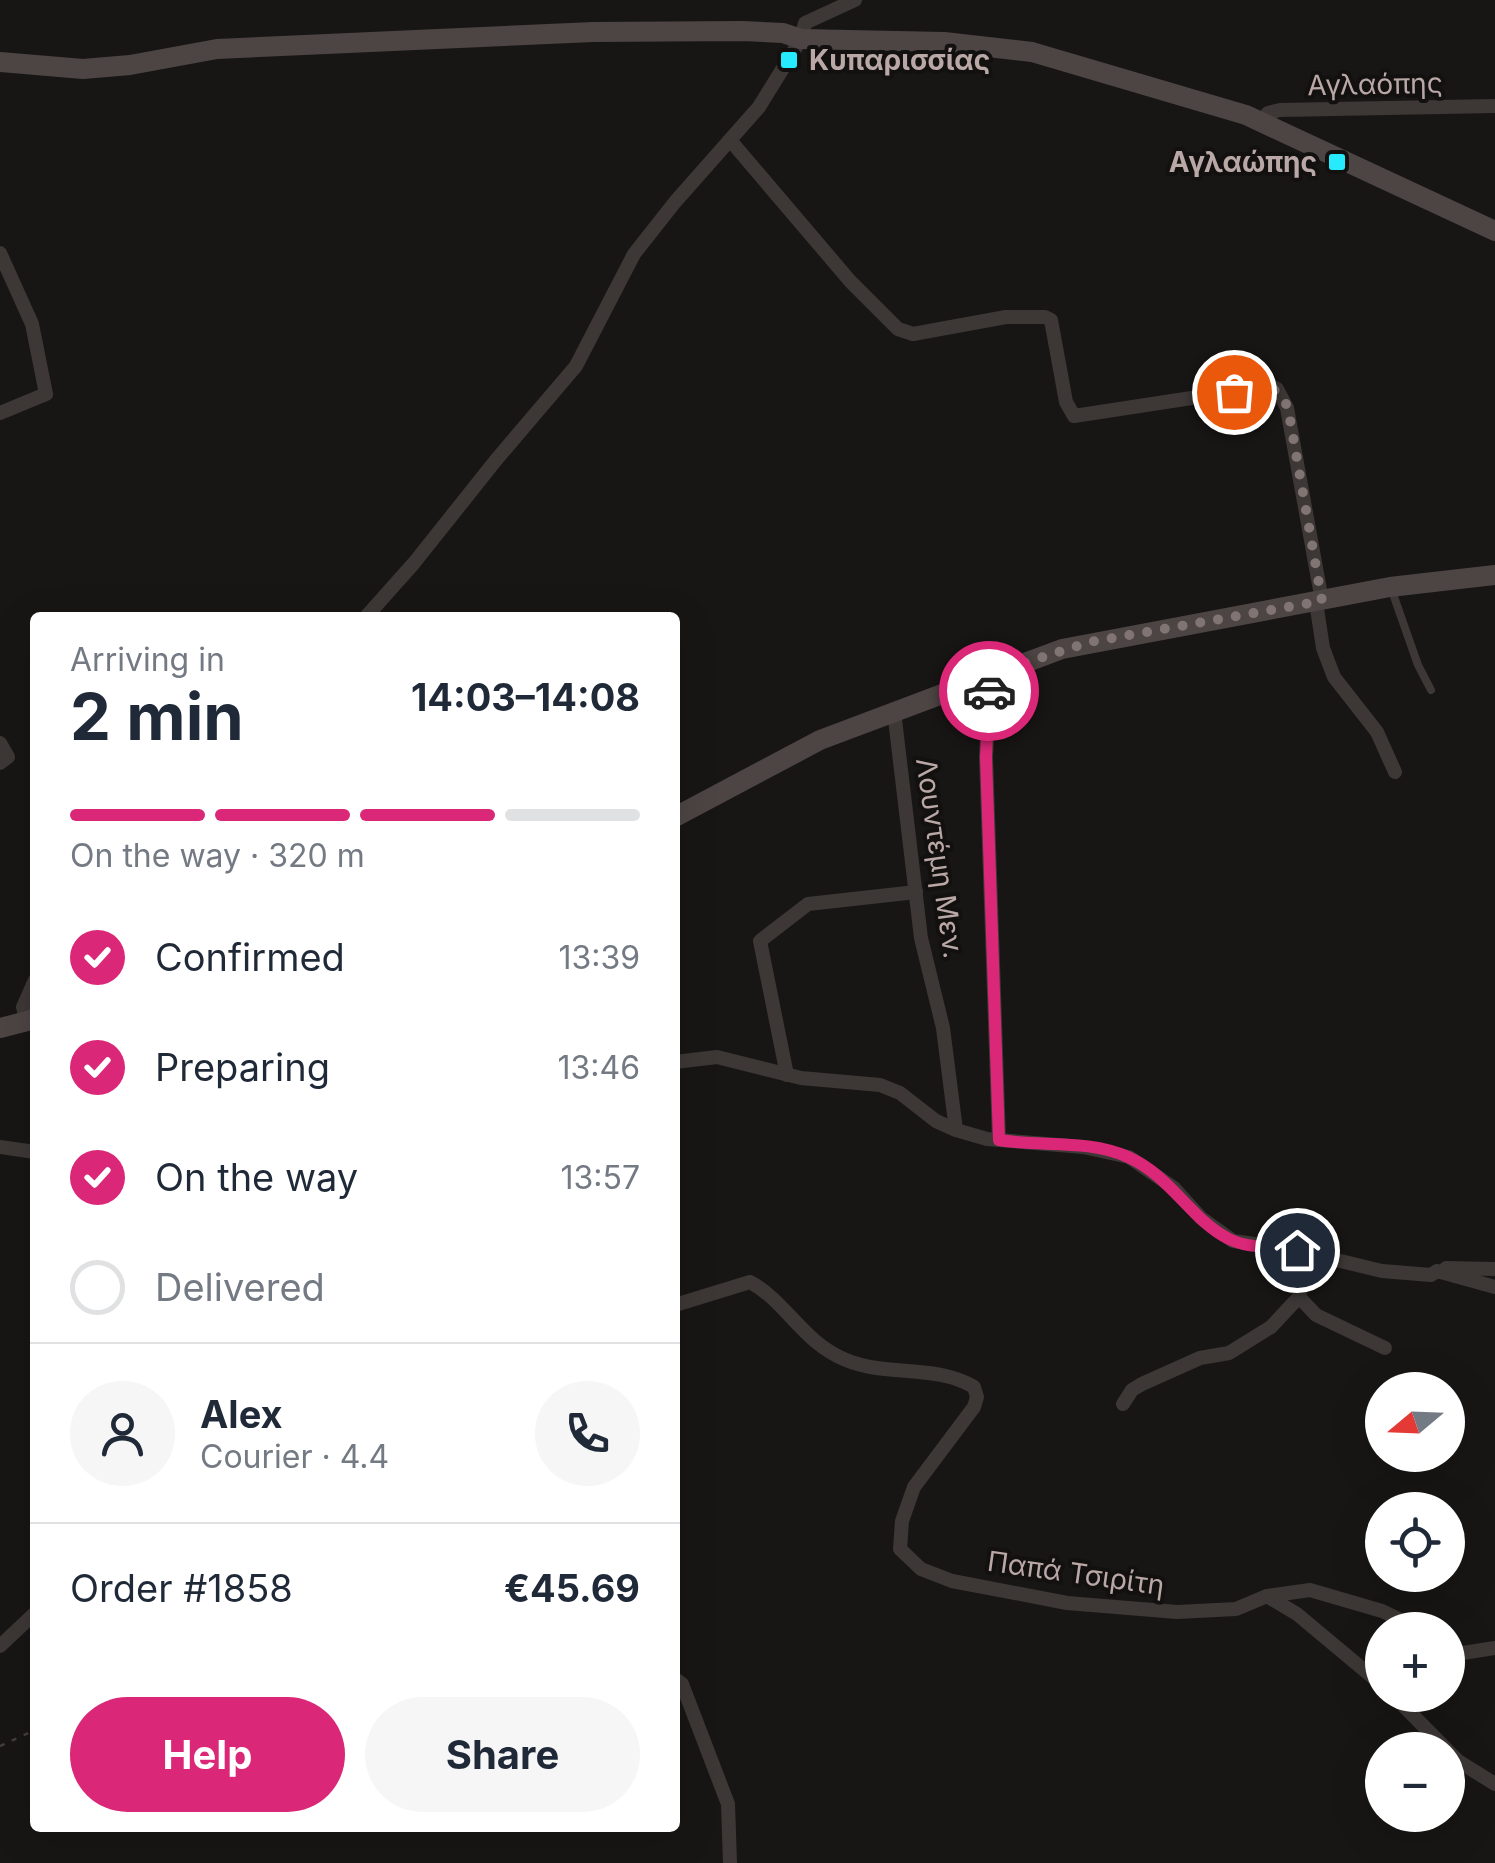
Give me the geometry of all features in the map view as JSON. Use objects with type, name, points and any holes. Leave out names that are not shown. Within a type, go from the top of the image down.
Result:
[{"type":"street","points":[[370,612],[576,366],[634,254],[758,107],[801,39],[804,23],[855,0]]},
{"type":"street","points":[[0,62],[45,68],[93,68],[216,50],[593,32],[742,31],[783,33],[801,39],[899,40],[1011,48],[1209,102],[1262,121],[1495,231]]},
{"type":"street","name":"Αγλαόπης","points":[[1262,121],[1268,113],[1280,110],[1495,106]]},
{"type":"street","points":[[730,140],[850,281],[898,330],[913,334],[1006,317],[1045,316],[1050,320],[1066,402],[1074,416],[1270,386],[1277,389],[1288,408],[1323,648],[1334,677],[1376,732],[1396,772]]},
{"type":"street","points":[[0,252],[32,324],[46,394],[0,413]]},
{"type":"street","points":[[680,814],[812,744],[990,674],[1090,642],[1390,586],[1495,575]]},
{"type":"street","points":[[990,674],[986,757],[999,1140]]},
{"type":"street","name":"Λουντέμη Μεν.","points":[[894,711],[921,938],[943,1028],[956,1130]]},
{"type":"street","points":[[0,743],[8,757],[0,762]]},
{"type":"street","points":[[787,1075],[760,940],[808,904],[916,892]]},
{"type":"street","points":[[30,991],[23,1007],[30,1018]]},
{"type":"street","points":[[0,1028],[30,1020]]},
{"type":"street","points":[[680,1061],[717,1057],[820,1081],[854,1080],[891,1088],[936,1121],[956,1130],[999,1140],[1083,1146],[1128,1157],[1174,1188],[1226,1238],[1382,1271],[1432,1275],[1454,1267],[1495,1269]]},
{"type":"street","points":[[0,1147],[30,1151]]},
{"type":"street","points":[[1123,1404],[1142,1384],[1200,1358],[1229,1353],[1280,1320],[1299,1297],[1307,1254]]},
{"type":"street","points":[[1437,1271],[1495,1287]]},
{"type":"street","name":"Παπά Τσιρίτη","points":[[680,1303],[750,1282],[804,1333],[840,1358],[881,1370],[940,1375],[974,1387],[974,1406],[914,1487],[902,1521],[900,1549],[922,1569],[952,1581],[1067,1603],[1177,1612],[1236,1609],[1267,1596]]},
{"type":"street","points":[[1299,1297],[1316,1315],[1385,1348]]},
{"type":"street","points":[[1267,1596],[1310,1590],[1384,1612]]},
{"type":"street","points":[[1267,1596],[1298,1614],[1365,1671]]},
{"type":"street","points":[[0,1646],[30,1619]]},
{"type":"street","points":[[1465,1653],[1495,1648]]},
{"type":"street","points":[[680,1683],[728,1804],[730,1863]]},
{"type":"street","points":[[1410,1712],[1429,1732]]},
{"type":"street","points":[[1465,1765],[1495,1784]]},
{"type":"lane","points":[[1390,586],[1431,690]]},
{"type":"path","points":[[0,1746],[30,1732]]},
{"type":"way so far","points":[[989,691],[990,674],[1062,649],[1322,601],[1288,408],[1277,389],[1270,386],[1234,392]]},
{"type":"place","name":"Κυπαρισσίας","points":[[789,60]]},
{"type":"place","name":"Αγλαώπης","points":[[1337,162]]},
{"type":"route","points":[[989,691],[986,757],[999,1140],[1083,1146],[1128,1157],[1174,1188],[1226,1238],[1297,1250]]}]
